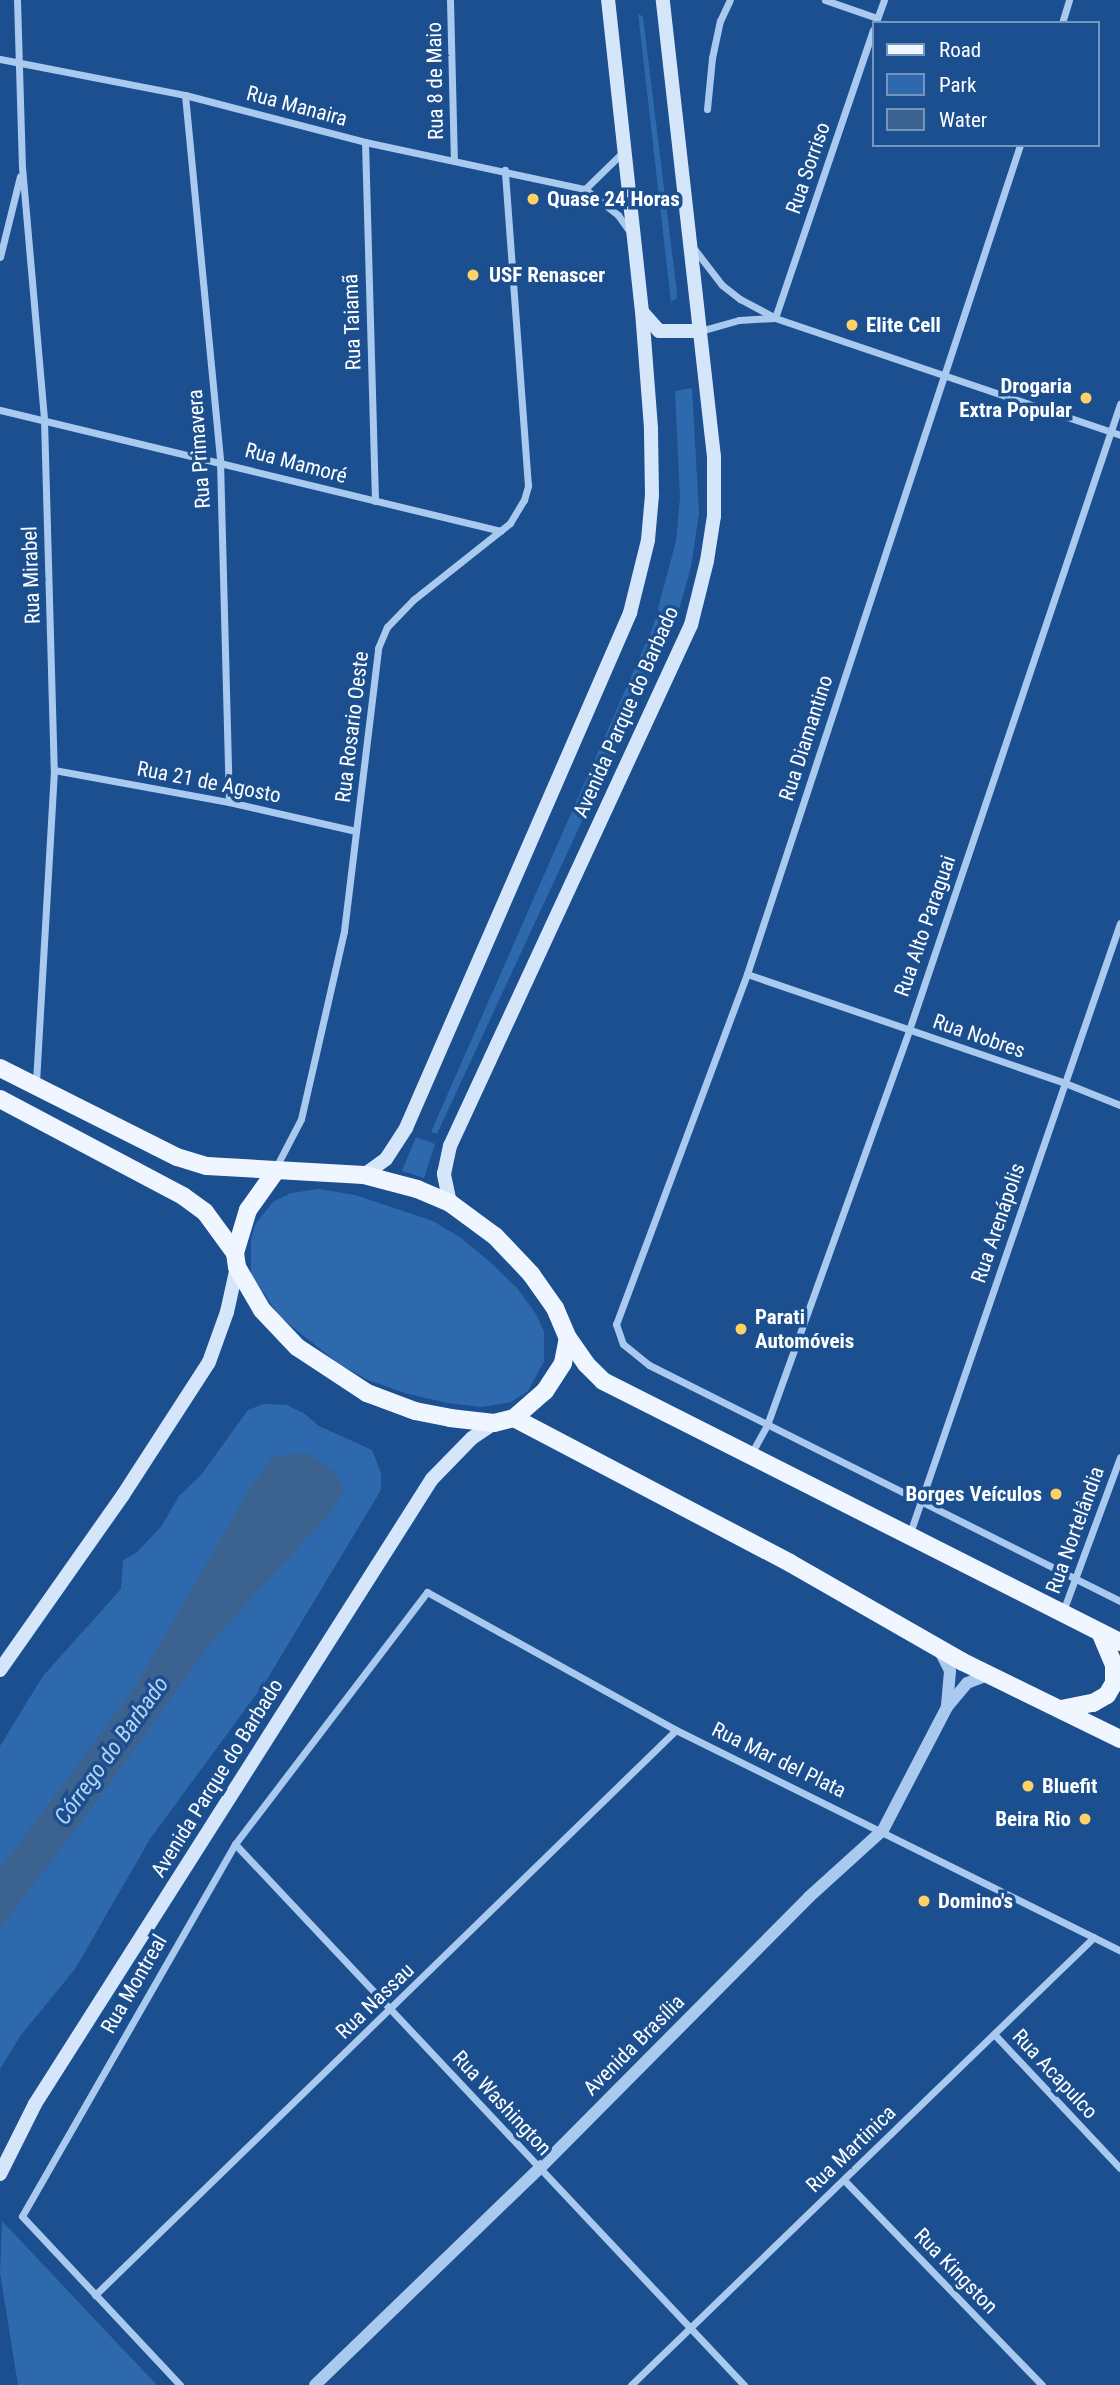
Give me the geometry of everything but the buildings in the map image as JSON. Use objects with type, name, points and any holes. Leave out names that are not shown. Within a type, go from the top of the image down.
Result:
[{"type":"main road","name":"Avenida Parque do Barbado","points":[[450,1203],[444,1174],[453,1139],[691,625],[714,516],[714,457],[663,0]]},
{"type":"main road","name":"Avenida Parque do Barbado","points":[[364,1175],[386,1159],[406,1128],[630,613],[649,540],[652,495],[642,312],[609,2]]},
{"type":"main road","points":[[642,312],[659,331],[700,331]]},
{"type":"main road","points":[[0,1068],[177,1157],[207,1166],[364,1175],[417,1189],[450,1203],[495,1236],[531,1274],[555,1308],[568,1338],[586,1364],[603,1381],[1120,1642]]},
{"type":"main road","points":[[0,1100],[183,1196],[205,1212],[236,1260],[262,1310],[296,1347],[336,1376],[367,1393],[415,1411],[494,1423],[514,1418],[545,1391],[564,1363],[568,1338]]},
{"type":"main road","points":[[0,1670],[130,1485],[209,1362],[227,1312],[248,1210],[275,1172]]},
{"type":"main road","points":[[514,1418],[790,1563],[936,1647],[1120,1739]]},
{"type":"main road","name":"Avenida Parque do Barbado","points":[[0,2174],[34,2104],[432,1479],[472,1438],[494,1423]]},
{"type":"main road","points":[[1061,1709],[1093,1703],[1107,1695],[1114,1683],[1114,1665],[1101,1634]]},
{"type":"street","name":"Rua Mirabel","points":[[17,0],[22,167],[44,420],[54,770],[36,1085]]},
{"type":"street","name":"Rua 8 de Maio","points":[[450,0],[454,160]]},
{"type":"street","points":[[707,109],[712,58],[720,21],[730,0]]},
{"type":"street","points":[[825,0],[876,20],[884,0]]},
{"type":"street","points":[[1063,21],[1069,0]]},
{"type":"street","name":"Rua Sorriso","points":[[775,318],[872,33]]},
{"type":"street","name":"Rua Manaira","points":[[0,59],[184,94],[365,142],[585,189],[618,215],[632,235]]},
{"type":"street","name":"Rua Primavera","points":[[184,94],[220,461],[229,802]]},
{"type":"street","name":"Rua Taiamã","points":[[365,142],[375,501]]},
{"type":"street","name":"Rua Diamantino","points":[[767,1425],[637,1358],[619,1338],[617,1316],[747,974],[1019,147]]},
{"type":"street","points":[[585,189],[624,152]]},
{"type":"street","points":[[0,257],[22,167]]},
{"type":"street","name":"Rua Rosario Oeste","points":[[275,1172],[285,1147],[297,1130],[316,1065],[344,931],[378,648],[387,627],[413,600],[501,531],[524,500],[528,474],[518,375],[505,170]]},
{"type":"street","points":[[688,241],[723,285],[740,299],[775,318],[1120,435]]},
{"type":"street","points":[[700,331],[739,320],[775,318]]},
{"type":"street","name":"Rua Alto Paraguai","points":[[751,1454],[767,1425],[909,1030],[1120,404]]},
{"type":"street","name":"Rua Mamoré","points":[[0,410],[501,531]]},
{"type":"street","name":"Rua 21 de Agosto","points":[[54,770],[229,802],[356,831]]},
{"type":"street","name":"Rua Arenápolis","points":[[910,1534],[1120,923]]},
{"type":"street","name":"Rua Nobres","points":[[747,974],[1065,1083],[1120,1105]]},
{"type":"street","points":[[767,1425],[1120,1601]]},
{"type":"street","name":"Rua Nortelândia","points":[[1062,1615],[1120,1457]]},
{"type":"street","name":"Rua Mar del Plata","points":[[427,1592],[676,1730],[883,1830],[1120,1950]]},
{"type":"street","name":"Rua Montreal","points":[[180,2385],[22,2217],[235,1844],[427,1592]]},
{"type":"street","name":"Avenida Brasília","points":[[936,1647],[948,1663],[950,1671],[947,1707]]},
{"type":"street","name":"Avenida Brasília","points":[[315,2385],[540,2168],[808,1897],[883,1830],[947,1707],[967,1684],[985,1676],[994,1677]]},
{"type":"street","name":"Rua Nassau","points":[[95,2295],[392,2010],[676,1730]]},
{"type":"street","name":"Rua Washington","points":[[235,1844],[744,2385]]},
{"type":"street","name":"Rua Martinica","points":[[631,2385],[1094,1937]]},
{"type":"street","name":"Rua Acapulco","points":[[994,2034],[1120,2168]]},
{"type":"street","name":"Rua Kingston","points":[[844,2180],[1042,2385]]},
{"type":"green space","points":[[638,13],[643,17],[677,293],[677,298],[671,302]]},
{"type":"green space","points":[[692,388],[699,513],[691,567],[677,616],[437,1134],[431,1132],[653,627],[676,541],[680,497],[675,391]]},
{"type":"green space","points":[[416,1137],[435,1144],[424,1178],[402,1171]]},
{"type":"green space","points":[[319,1189],[355,1195],[433,1221],[461,1238],[517,1288],[536,1314],[544,1332],[544,1361],[528,1391],[511,1402],[482,1407],[447,1403],[405,1393],[368,1380],[339,1364],[280,1317],[251,1275],[251,1239],[256,1223],[273,1202],[291,1193]]},
{"type":"green space","points":[[264,1404],[287,1405],[305,1414],[319,1426],[372,1450],[381,1473],[381,1490],[266,1681],[150,1839],[75,1969],[21,2035],[0,2069],[0,1746],[43,1676],[121,1589],[123,1560],[136,1553],[161,1527],[179,1496],[201,1475],[248,1410]]},
{"type":"green space","points":[[2,2221],[157,2385],[18,2385],[0,2273]]},
{"type":"water","name":"Córrego do Barbado","points":[[298,1453],[310,1454],[334,1471],[344,1489],[330,1513],[213,1640],[106,1789],[0,1929],[0,1869],[135,1687],[253,1483],[272,1458]]},
{"type":"place","name":"Quase 24 Horas","points":[[533,199]]},
{"type":"place","name":"USF Renascer","points":[[473,275]]},
{"type":"place","name":"Elite Cell","points":[[852,325]]},
{"type":"place","name":"Drogaria Extra Popular","points":[[1086,398]]},
{"type":"place","name":"Parati Automóveis","points":[[741,1329]]},
{"type":"place","name":"Borges Veículos","points":[[1056,1494]]},
{"type":"place","name":"Bluefit","points":[[1028,1786]]},
{"type":"place","name":"Beira Rio","points":[[1085,1819]]},
{"type":"place","name":"Domino's","points":[[924,1901]]}]
